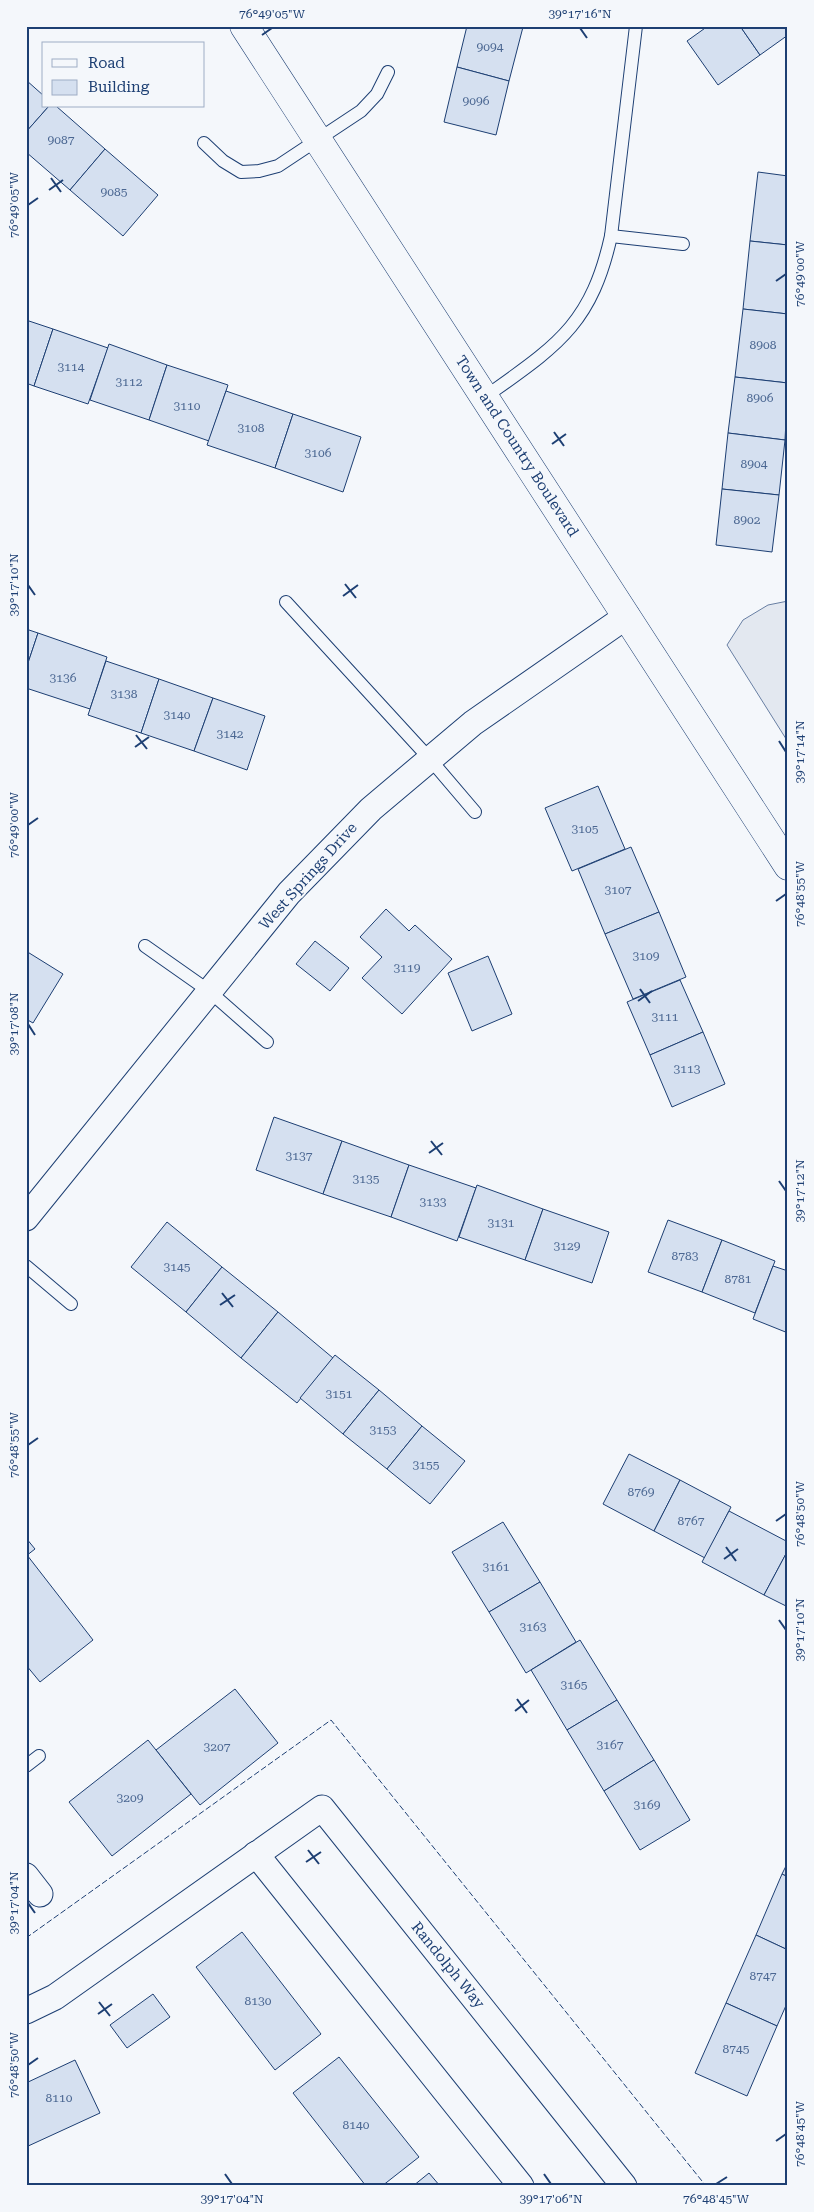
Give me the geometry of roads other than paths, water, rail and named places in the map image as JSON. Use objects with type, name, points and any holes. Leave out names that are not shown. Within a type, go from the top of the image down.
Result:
[{"type":"street","name":"Town and Country Boulevard","points":[[244,26],[788,866]]},
{"type":"street","name":"West Springs Drive","points":[[26,1218],[289,892],[371,809],[473,723],[627,616]]},
{"type":"street","name":"Randolph Way","points":[[26,2011],[55,1997],[322,1808],[624,2186]]},
{"type":"street","points":[[256,1854],[520,2186]]},
{"type":"lane","points":[[485,397],[559,342],[580,317],[596,289],[611,236],[636,26]]},
{"type":"lane","points":[[204,143],[223,161],[241,172],[259,172],[278,166],[361,111],[377,94],[388,72]]},
{"type":"lane","points":[[611,236],[683,244]]},
{"type":"lane","points":[[286,602],[430,758],[475,812]]},
{"type":"lane","points":[[145,946],[209,991],[268,1042]]},
{"type":"lane","points":[[26,1266],[71,1304]]},
{"type":"lane","points":[[26,1766],[39,1756]]}]
